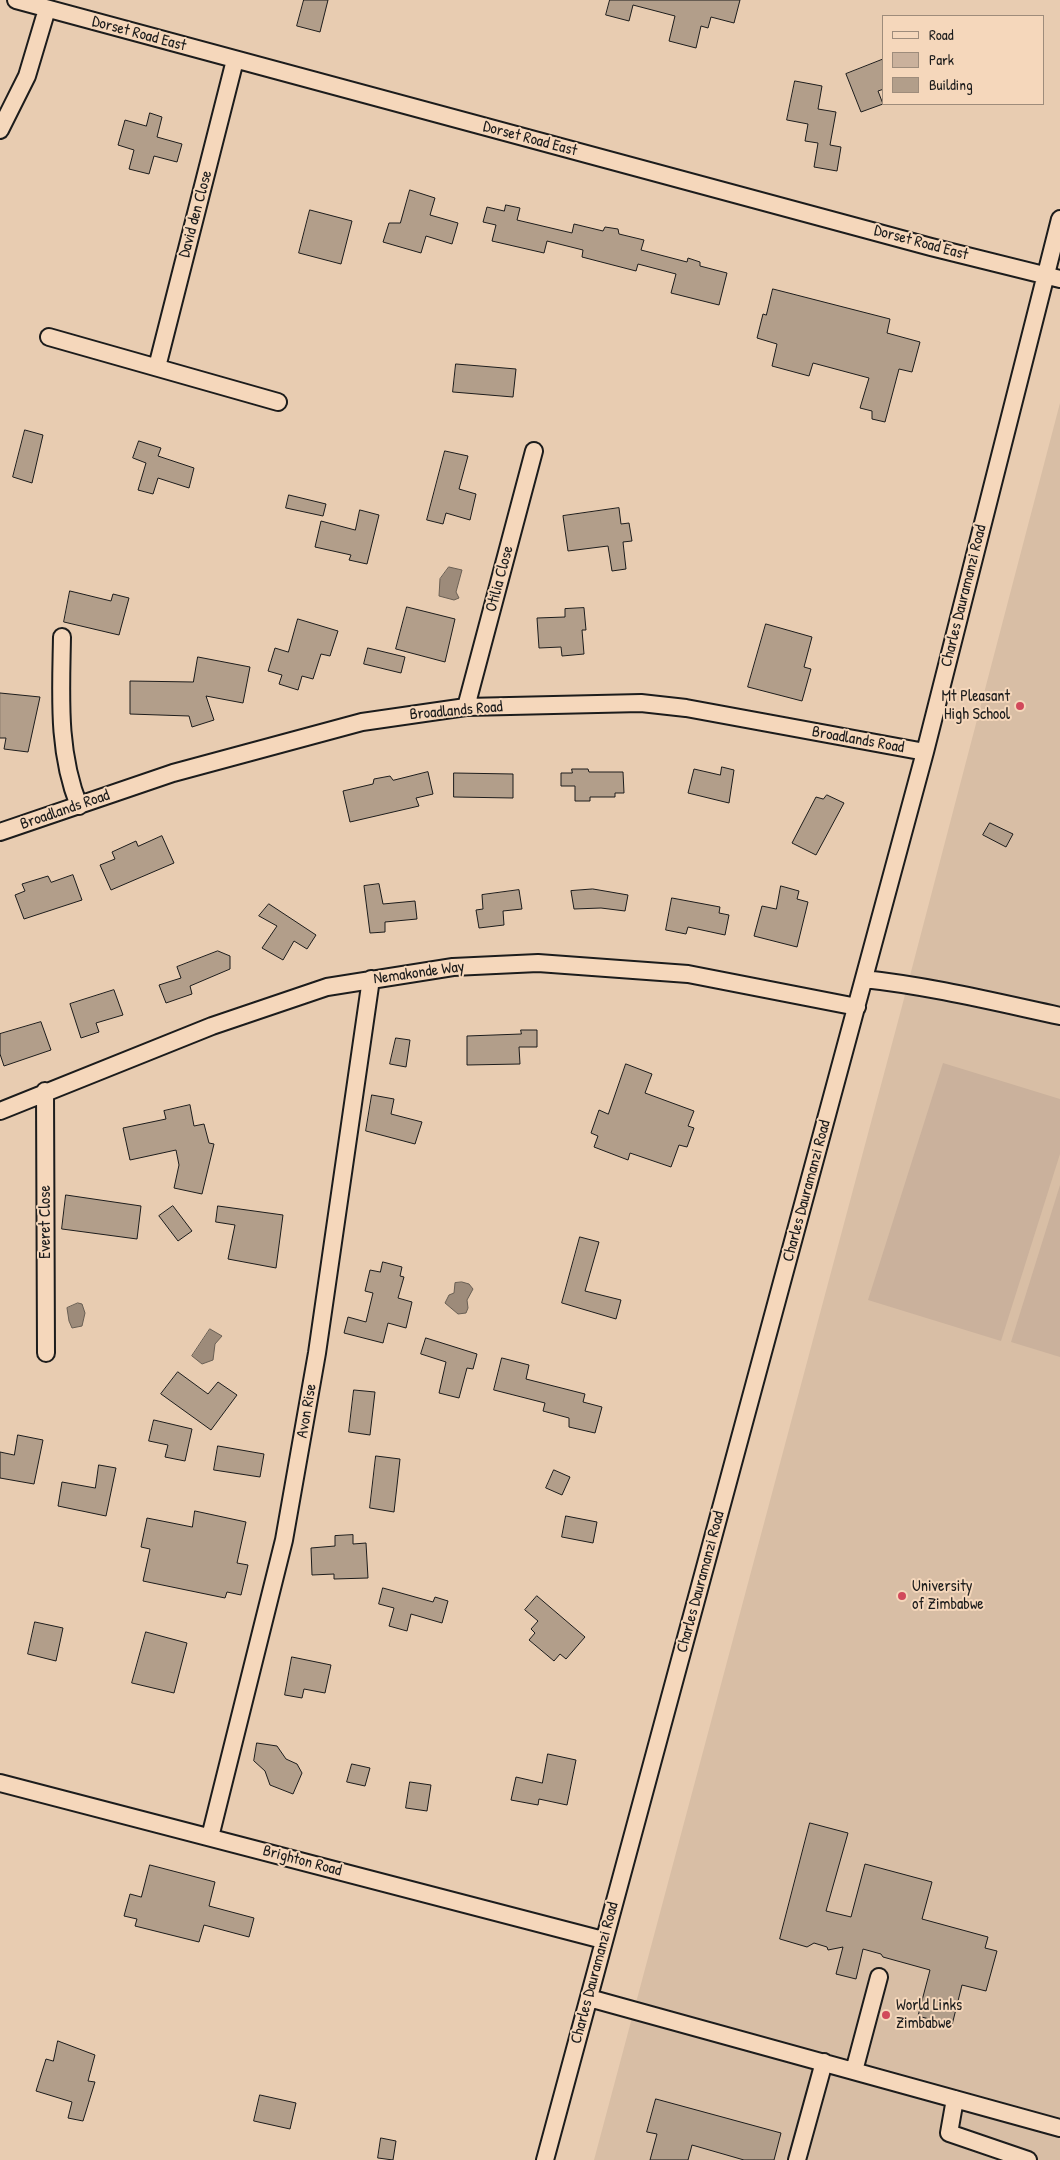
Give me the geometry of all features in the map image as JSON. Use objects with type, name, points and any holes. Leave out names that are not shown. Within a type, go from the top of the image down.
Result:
[{"type":"street","name":"Dorset Road East","points":[[16,0],[931,247],[1053,277]]},
{"type":"street","points":[[0,130],[27,76],[47,9]]},
{"type":"street","name":"David den Close","points":[[157,367],[235,60]]},
{"type":"street","name":"Charles Dauramanzi Road","points":[[545,2160],[1053,277],[1060,220]]},
{"type":"street","points":[[49,337],[278,402]]},
{"type":"street","name":"Otilia Close","points":[[466,707],[534,451]]},
{"type":"street","points":[[62,637],[62,728],[68,779],[79,806]]},
{"type":"street","name":"Broadlands Road","points":[[0,832],[174,774],[362,722],[466,707],[641,703],[686,708],[925,752]]},
{"type":"street","name":"Nemakonde Way","points":[[0,1111],[45,1091],[212,1026],[327,987],[453,967],[538,963],[688,974],[857,1007]]},
{"type":"street","name":"Avon Rise","points":[[210,1837],[284,1540],[317,1352],[371,979]]},
{"type":"street","points":[[864,980],[899,983],[1060,1016]]},
{"type":"street","name":"Everet Close","points":[[45,1091],[46,1353]]},
{"type":"street","name":"Brighton Road","points":[[0,1783],[603,1940]]},
{"type":"street","points":[[854,2071],[879,1977]]},
{"type":"street","points":[[589,1998],[1060,2128]]},
{"type":"street","points":[[797,2160],[824,2062]]},
{"type":"street","points":[[955,2099],[949,2133],[1028,2160]]},
{"type":"shaded area","name":"University of Zimbabwe","points":[[1060,403],[1060,2160],[594,2160],[901,1010]]},
{"type":"shaded area","points":[[449,567],[462,570],[456,592],[459,598],[454,600],[439,596],[440,579]]},
{"type":"shaded area","points":[[455,1283],[469,1284],[473,1289],[467,1300],[468,1308],[466,1313],[458,1314],[445,1303],[449,1295],[454,1293]]},
{"type":"shaded area","points":[[78,1303],[82,1304],[85,1313],[82,1326],[72,1328],[67,1308]]},
{"type":"shaded area","points":[[210,1329],[222,1336],[215,1344],[213,1360],[202,1364],[192,1356]]},
{"type":"green space","points":[[943,1063],[1060,1099],[1060,1154],[1001,1341],[868,1300]]},
{"type":"green space","points":[[1060,1185],[1060,1357],[1011,1342]]},
{"type":"building","points":[[304,0],[328,0],[320,32],[297,26]]},
{"type":"building","points":[[610,0],[740,0],[734,23],[711,17],[708,28],[701,26],[696,48],[669,41],[675,16],[633,5],[629,21],[606,15]]},
{"type":"building","points":[[882,60],[882,90],[878,91],[882,104],[861,112],[846,74]]},
{"type":"building","points":[[795,81],[822,86],[818,109],[836,112],[830,145],[841,147],[837,171],[814,167],[818,143],[805,141],[808,124],[787,120]]},
{"type":"building","points":[[150,113],[162,117],[157,137],[182,144],[177,162],[154,156],[149,174],[129,169],[134,150],[118,145],[125,120],[146,126]]},
{"type":"building","points":[[410,190],[435,198],[430,215],[458,223],[452,244],[426,236],[421,253],[383,242],[389,223],[400,223]]},
{"type":"building","points":[[506,205],[520,208],[517,220],[572,233],[574,224],[603,231],[605,227],[618,229],[619,234],[644,240],[641,250],[687,262],[688,258],[700,262],[700,266],[727,273],[719,305],[671,293],[676,274],[638,264],[636,271],[582,257],[583,250],[547,241],[544,253],[492,241],[496,225],[483,222],[487,207],[504,211]]},
{"type":"building","points":[[310,210],[352,221],[341,264],[299,253]]},
{"type":"building","points":[[773,289],[890,319],[887,333],[920,342],[912,372],[899,369],[885,422],[872,419],[872,411],[860,408],[869,378],[813,363],[809,376],[772,366],[777,344],[757,338],[763,314],[766,315]]},
{"type":"building","points":[[456,364],[516,369],[513,397],[453,392]]},
{"type":"building","points":[[25,430],[43,435],[32,483],[13,477]]},
{"type":"building","points":[[139,441],[161,448],[158,456],[194,468],[189,488],[158,478],[153,494],[138,490],[146,463],[133,458]]},
{"type":"building","points":[[445,451],[468,456],[459,489],[476,494],[470,520],[446,513],[443,524],[427,520]]},
{"type":"building","points":[[289,495],[326,504],[323,516],[286,508]]},
{"type":"building","points":[[619,508],[621,524],[629,523],[632,541],[623,542],[626,569],[612,571],[608,546],[568,551],[563,516]]},
{"type":"building","points":[[360,510],[379,515],[367,564],[349,560],[351,555],[315,547],[321,521],[355,530]]},
{"type":"building","points":[[70,591],[111,601],[113,594],[129,598],[119,635],[64,622]]},
{"type":"building","points":[[407,607],[455,619],[445,662],[396,649]]},
{"type":"building","points":[[584,608],[586,630],[582,630],[584,654],[562,656],[561,647],[539,648],[537,618],[565,617],[565,609]]},
{"type":"building","points":[[298,619],[338,631],[330,656],[321,654],[313,679],[302,676],[298,690],[279,684],[282,675],[268,671],[275,648],[288,652]]},
{"type":"building","points":[[766,624],[812,637],[804,667],[811,669],[802,701],[748,687]]},
{"type":"building","points":[[368,648],[405,657],[401,673],[364,664]]},
{"type":"building","points":[[198,657],[250,667],[243,703],[206,696],[214,720],[192,727],[189,716],[130,714],[130,681],[193,682]]},
{"type":"building","points":[[0,693],[40,697],[28,752],[4,749],[6,738],[0,738]]},
{"type":"building","points":[[722,767],[734,770],[729,803],[688,793],[694,769],[720,775]]},
{"type":"building","points":[[572,769],[588,769],[589,772],[623,772],[624,793],[615,793],[615,797],[590,797],[590,801],[575,801],[575,786],[561,786],[561,773],[572,773]]},
{"type":"building","points":[[428,772],[433,794],[416,798],[419,806],[350,822],[343,791],[373,784],[374,779],[390,776],[393,780]]},
{"type":"building","points":[[454,773],[513,774],[513,798],[454,797]]},
{"type":"building","points":[[827,795],[844,803],[816,855],[792,843],[816,797],[823,799]]},
{"type":"building","points":[[990,823],[1013,834],[1006,847],[983,835]]},
{"type":"building","points":[[162,836],[174,863],[111,890],[100,865],[115,859],[112,852],[136,841],[138,846]]},
{"type":"building","points":[[73,875],[82,900],[24,919],[15,895],[25,891],[22,884],[48,876],[51,882]]},
{"type":"building","points":[[379,884],[383,904],[415,901],[417,919],[385,922],[385,932],[370,933],[364,886]]},
{"type":"building","points":[[781,886],[799,891],[797,899],[808,902],[797,947],[754,936],[762,906],[776,909]]},
{"type":"building","points":[[593,889],[628,895],[625,911],[601,908],[574,909],[571,891]]},
{"type":"building","points":[[519,890],[522,909],[503,911],[504,925],[479,928],[476,910],[483,909],[482,895]]},
{"type":"building","points":[[672,898],[720,907],[719,913],[729,915],[725,935],[688,927],[686,934],[666,930]]},
{"type":"building","points":[[269,904],[316,935],[307,949],[294,941],[283,960],[262,948],[277,926],[259,916]]},
{"type":"building","points":[[218,951],[230,956],[230,969],[190,986],[192,994],[166,1003],[159,985],[181,978],[177,967]]},
{"type":"building","points":[[114,990],[123,1015],[96,1023],[99,1032],[81,1038],[70,1004]]},
{"type":"building","points":[[41,1022],[51,1050],[4,1066],[0,1054],[0,1034]]},
{"type":"building","points":[[521,1030],[537,1030],[537,1047],[519,1047],[520,1064],[467,1065],[467,1036],[521,1034]]},
{"type":"building","points":[[396,1038],[410,1040],[406,1067],[390,1064]]},
{"type":"building","points":[[626,1064],[652,1074],[645,1093],[694,1111],[688,1126],[694,1128],[687,1147],[679,1145],[671,1167],[630,1153],[628,1160],[594,1147],[598,1136],[591,1133],[599,1110],[608,1114]]},
{"type":"building","points":[[372,1095],[394,1099],[391,1114],[422,1122],[415,1144],[366,1131]]},
{"type":"building","points":[[190,1105],[194,1126],[204,1124],[209,1143],[214,1144],[202,1194],[174,1188],[179,1165],[176,1150],[130,1160],[123,1128],[166,1119],[164,1111]]},
{"type":"building","points":[[66,1195],[141,1206],[137,1239],[62,1229]]},
{"type":"building","points":[[173,1206],[192,1231],[178,1241],[159,1216]]},
{"type":"building","points":[[218,1206],[283,1215],[276,1268],[228,1259],[235,1225],[216,1222]]},
{"type":"building","points":[[580,1237],[599,1242],[585,1291],[621,1300],[616,1319],[562,1303]]},
{"type":"building","points":[[383,1262],[402,1267],[400,1276],[404,1277],[398,1298],[412,1302],[406,1328],[388,1323],[383,1343],[344,1333],[348,1317],[366,1322],[373,1293],[365,1291],[370,1270],[380,1272]]},
{"type":"building","points":[[426,1338],[477,1354],[473,1369],[467,1368],[459,1398],[439,1393],[446,1362],[421,1354]]},
{"type":"building","points":[[502,1358],[529,1365],[526,1379],[585,1394],[583,1402],[602,1407],[595,1433],[569,1427],[569,1418],[543,1411],[545,1403],[494,1390]]},
{"type":"building","points":[[178,1372],[208,1394],[218,1382],[237,1395],[211,1430],[161,1394]]},
{"type":"building","points":[[354,1390],[375,1392],[370,1435],[349,1432]]},
{"type":"building","points":[[154,1420],[192,1429],[185,1461],[165,1457],[168,1445],[149,1441]]},
{"type":"building","points":[[18,1435],[43,1440],[34,1484],[0,1478],[0,1452],[14,1455]]},
{"type":"building","points":[[218,1446],[264,1454],[260,1477],[214,1470]]},
{"type":"building","points":[[376,1456],[400,1459],[394,1512],[370,1508]]},
{"type":"building","points":[[99,1465],[116,1468],[106,1516],[58,1506],[62,1482],[95,1488]]},
{"type":"building","points":[[554,1470],[570,1477],[562,1495],[546,1488]]},
{"type":"building","points":[[195,1511],[246,1522],[237,1563],[248,1565],[241,1595],[227,1592],[225,1598],[143,1581],[150,1549],[141,1547],[147,1518],[192,1527]]},
{"type":"building","points":[[566,1516],[597,1522],[593,1543],[562,1537]]},
{"type":"building","points":[[353,1535],[353,1544],[366,1543],[368,1578],[334,1579],[334,1574],[312,1575],[311,1548],[335,1546],[335,1536]]},
{"type":"building","points":[[383,1588],[433,1602],[435,1597],[448,1601],[442,1623],[411,1614],[407,1631],[389,1626],[394,1608],[379,1604]]},
{"type":"building","points":[[537,1596],[585,1637],[566,1659],[560,1654],[554,1661],[529,1640],[535,1633],[531,1629],[538,1621],[525,1610]]},
{"type":"building","points":[[35,1622],[63,1628],[56,1661],[28,1654]]},
{"type":"building","points":[[146,1632],[187,1643],[174,1693],[132,1683]]},
{"type":"building","points":[[292,1657],[331,1665],[325,1693],[304,1689],[302,1698],[285,1695]]},
{"type":"building","points":[[257,1743],[277,1746],[286,1759],[297,1764],[302,1773],[293,1794],[270,1785],[265,1771],[254,1761]]},
{"type":"building","points":[[548,1754],[576,1760],[567,1805],[539,1799],[538,1805],[511,1800],[516,1777],[542,1783]]},
{"type":"building","points":[[352,1764],[370,1768],[365,1786],[347,1782]]},
{"type":"building","points":[[410,1782],[431,1785],[427,1811],[406,1808]]},
{"type":"building","points":[[810,1823],[848,1833],[826,1911],[851,1917],[865,1864],[932,1882],[922,1919],[988,1937],[985,1948],[997,1951],[986,1991],[962,1985],[952,2025],[918,2016],[930,1970],[883,1957],[881,1954],[863,1949],[856,1979],[836,1974],[843,1947],[828,1950],[827,1947],[814,1943],[807,1947],[780,1939]]},
{"type":"building","points":[[150,1865],[215,1882],[209,1906],[254,1918],[249,1937],[204,1925],[199,1942],[135,1926],[137,1919],[124,1916],[130,1894],[141,1897]]},
{"type":"building","points":[[58,2041],[95,2055],[88,2081],[95,2082],[83,2121],[68,2118],[72,2102],[36,2091],[46,2059],[53,2061]]},
{"type":"building","points":[[260,2095],[296,2103],[290,2129],[254,2121]]},
{"type":"building","points":[[656,2099],[781,2133],[774,2160],[744,2160],[692,2145],[688,2160],[650,2160],[657,2134],[647,2132]]},
{"type":"building","points":[[381,2138],[396,2141],[393,2160],[378,2158]]},
{"type":"place","name":"Mt Pleasant High School","points":[[1020,706]]},
{"type":"place","name":"University of Zimbabwe","points":[[902,1596]]},
{"type":"place","name":"World Links Zimbabwe","points":[[886,2015]]}]
